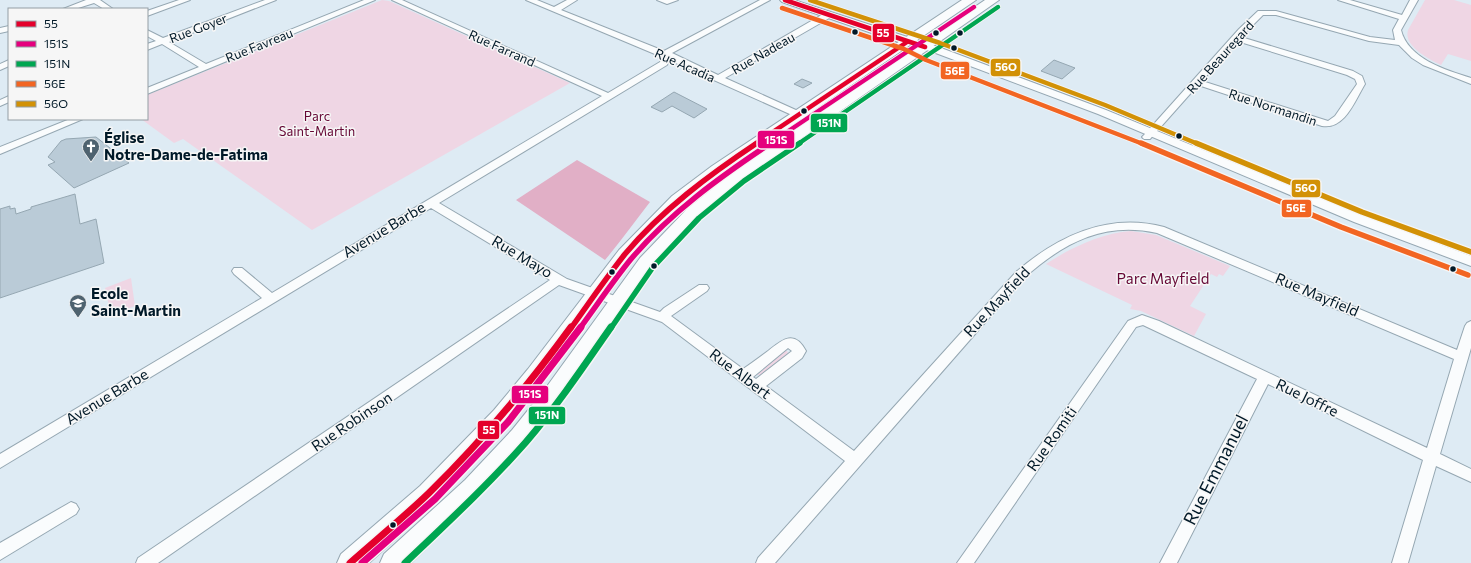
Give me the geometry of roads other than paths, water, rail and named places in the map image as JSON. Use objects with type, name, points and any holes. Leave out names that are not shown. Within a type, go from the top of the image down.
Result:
[{"type":"main road","points":[[350,563],[428,493],[502,416],[540,370],[595,293],[638,239],[678,200],[712,173],[970,0]]},
{"type":"main road","points":[[392,563],[473,487],[520,437],[553,395],[655,252],[698,208],[736,177],[993,0]]},
{"type":"street","points":[[70,8],[95,0],[107,8]]},
{"type":"street","points":[[148,14],[186,0]]},
{"type":"street","name":"Rue Goyer","points":[[148,47],[272,0]]},
{"type":"street","name":"Rue Favreau","points":[[148,90],[371,0]]},
{"type":"street","name":"Rue Farrand","points":[[396,0],[608,96]]},
{"type":"street","name":"Rue Acadia","points":[[532,0],[668,56],[815,122]]},
{"type":"street","points":[[554,10],[573,0]]},
{"type":"street","points":[[661,0],[667,2],[674,0]]},
{"type":"street","name":"Avenue Barbe","points":[[0,462],[666,61],[668,52],[766,0]]},
{"type":"street","points":[[785,0],[923,48],[1150,135],[1359,219],[1471,261]]},
{"type":"street","points":[[1342,0],[1403,18]]},
{"type":"street","points":[[1414,0],[1396,32],[1401,43],[1413,54],[1429,64],[1471,81]]},
{"type":"street","name":"Rue Beauregard","points":[[1150,135],[1258,14],[1266,12],[1279,14],[1369,39],[1401,43]]},
{"type":"street","name":"Rue Nadeau","points":[[718,79],[828,15]]},
{"type":"street","points":[[148,33],[205,67]]},
{"type":"street","name":"Rue Normandin","points":[[1198,82],[1328,124],[1336,122],[1361,84],[1359,78],[1350,73],[1236,38]]},
{"type":"street","points":[[0,151],[76,120]]},
{"type":"street","points":[[1150,135],[1344,220],[1471,268]]},
{"type":"street","name":"Rue Mayo","points":[[430,203],[468,226],[501,243],[560,279],[619,301]]},
{"type":"street","name":"Rue Mayfield","points":[[764,563],[1025,270],[1044,256],[1071,241],[1114,226],[1139,225],[1164,231],[1462,357]]},
{"type":"street","points":[[238,271],[271,299]]},
{"type":"street","name":"Rue Robinson","points":[[144,563],[560,279]]},
{"type":"street","points":[[663,317],[668,311],[703,288]]},
{"type":"street","name":"Rue Albert","points":[[619,301],[663,317],[855,460]]},
{"type":"street","name":"Rue Joffre","points":[[1142,320],[1155,324],[1264,378],[1471,476]]},
{"type":"street","name":"Rue Romiti","points":[[965,563],[1132,324],[1142,320]]},
{"type":"street","points":[[1400,563],[1471,326]]},
{"type":"street","points":[[743,377],[784,344],[790,343],[797,347],[799,351],[797,354],[756,387]]},
{"type":"street","name":"Rue Emmanuel","points":[[1168,563],[1264,378]]},
{"type":"street","points":[[0,552],[71,509]]},
{"type":"place","name":"Église Notre-Dame-de-Fatima","points":[[91,162]]},
{"type":"place","name":"Ecole Saint-Martin","points":[[78,318]]},
{"type":"park label","name":"Parc Saint-Martin","points":[[317,124]]},
{"type":"park label","name":"Parc Mayfield","points":[[1163,279]]}]
